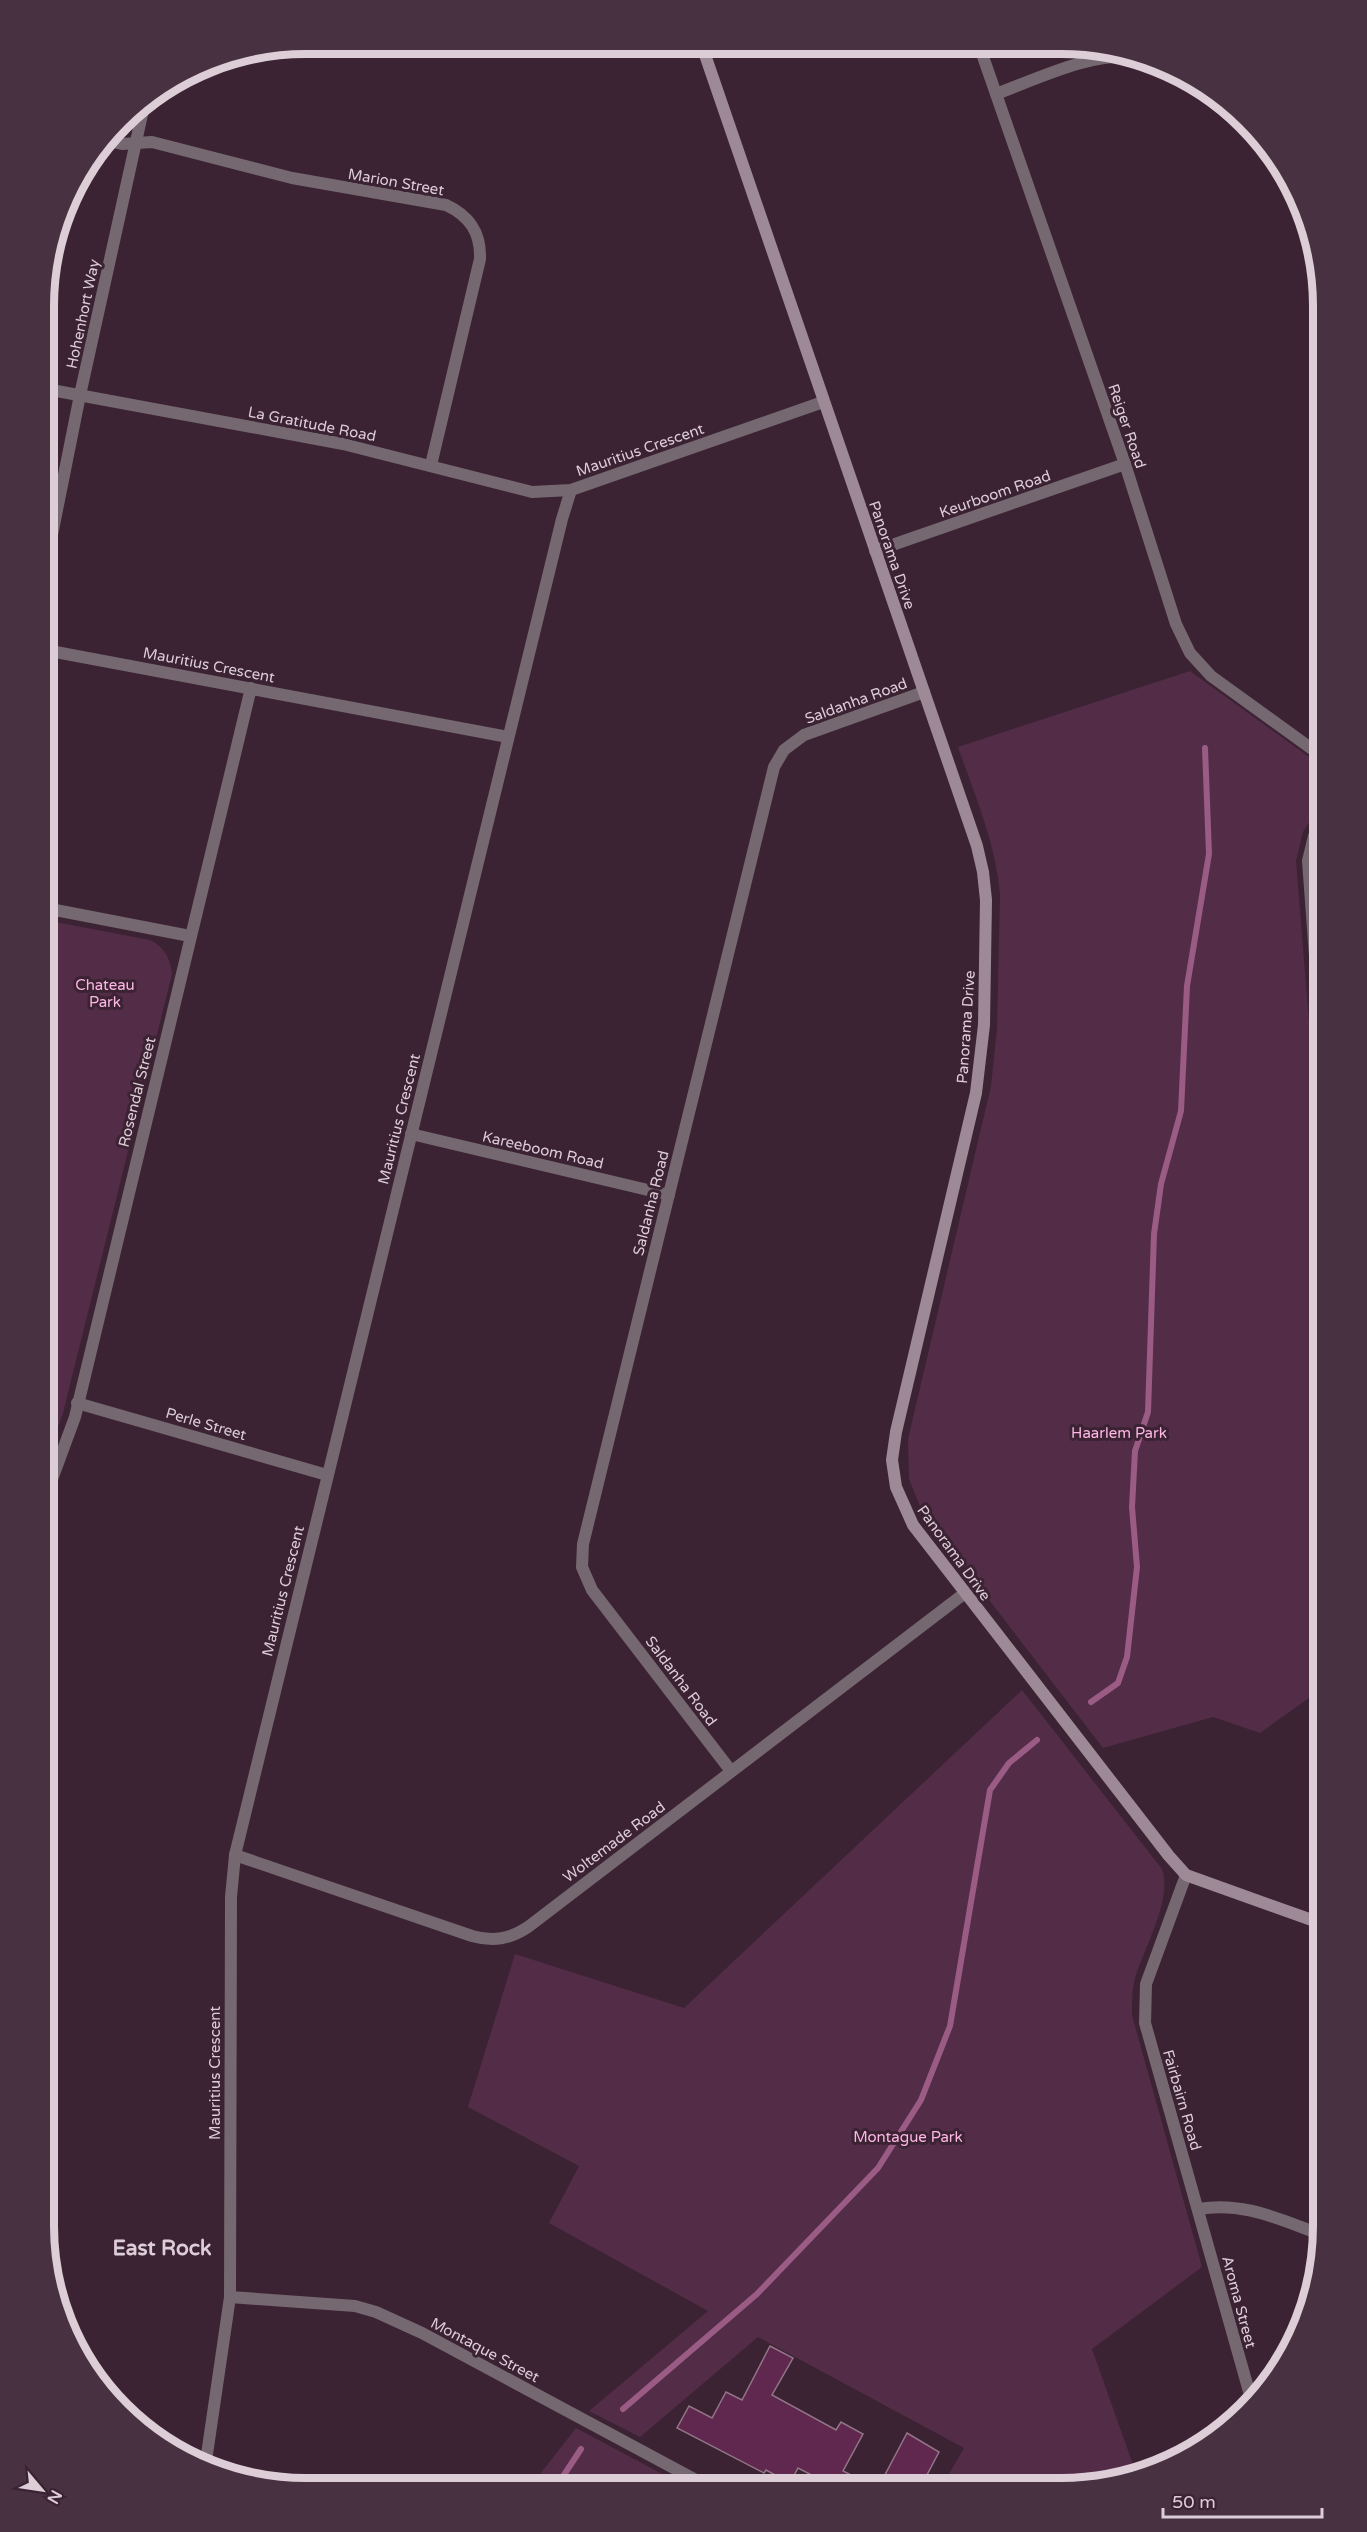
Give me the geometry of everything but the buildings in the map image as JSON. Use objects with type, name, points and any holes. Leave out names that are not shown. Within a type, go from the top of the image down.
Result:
[{"type":"street","name":"Panorama Drive","points":[[705,54],[977,846],[983,872],[986,900],[984,1025],[976,1093],[896,1432],[892,1460],[896,1487],[906,1513],[965,1593],[1186,1875]]},
{"type":"street","name":"Reiger Road","points":[[982,54],[1125,464],[1176,624],[1198,664],[1219,682],[1313,750]]},
{"type":"street","points":[[996,94],[1092,60],[1106,58]]},
{"type":"street","name":"Hohenhort Way","points":[[54,526],[142,114]]},
{"type":"street","name":"Marion Street","points":[[115,141],[152,142],[292,178],[446,206],[466,217],[478,236],[480,259],[431,465]]},
{"type":"street","name":"La Gratitude Road","points":[[54,390],[343,444],[532,492],[571,490]]},
{"type":"street","name":"Mauritius Crescent","points":[[207,2458],[230,2297],[231,1897],[235,1855],[562,519],[571,490],[823,402]]},
{"type":"street","name":"Keurboom Road","points":[[875,551],[1125,464]]},
{"type":"street","name":"Mauritius Crescent","points":[[54,652],[508,737]]},
{"type":"street","name":"Rosendal Street","points":[[54,1474],[75,1417],[251,688]]},
{"type":"street","name":"Saldanha Road","points":[[731,1772],[592,1590],[582,1567],[583,1544],[774,767],[778,758],[794,741],[804,735],[924,692]]},
{"type":"street","points":[[1313,842],[1308,861],[1313,940]]},
{"type":"street","points":[[54,910],[190,936]]},
{"type":"street","name":"Kareeboom Road","points":[[411,1134],[669,1195]]},
{"type":"street","name":"Perle Street","points":[[77,1403],[327,1475]]},
{"type":"street","name":"Woltemade Road","points":[[235,1855],[472,1936],[491,1940],[511,1936],[528,1927],[965,1593]]},
{"type":"street","points":[[1186,1875],[1313,1920]]},
{"type":"street","name":"Fairbairn Road","points":[[1186,1875],[1150,1969],[1146,1984],[1144,2011],[1148,2034],[1198,2209]]},
{"type":"street","points":[[1198,2209],[1218,2206],[1244,2207],[1313,2231]]},
{"type":"street","name":"Aroma Street","points":[[1198,2209],[1250,2393]]},
{"type":"street","name":"Montaque Street","points":[[230,2297],[355,2306],[376,2312],[422,2333],[692,2478]]},
{"type":"lane","points":[[1309,890],[1313,890]]},
{"type":"green space","name":"Haarlem Park","points":[[1190,671],[1313,760],[1313,816],[1303,832],[1296,861],[1313,1071],[1313,1695],[1260,1733],[1213,1717],[1103,1748],[923,1514],[909,1479],[908,1439],[991,1086],[997,1029],[1000,895],[998,876],[984,820],[958,747]]},
{"type":"green space","name":"Chateau Park","points":[[54,922],[150,940],[166,954],[172,974],[63,1413],[54,1438]]},
{"type":"green space","name":"Montague Park","points":[[1022,1690],[1162,1869],[1164,1881],[1161,1908],[1135,1978],[1132,2015],[1202,2267],[1092,2349],[1134,2467],[1094,2476],[1061,2478],[947,2478],[964,2448],[758,2337],[640,2437],[589,2411],[708,2311],[549,2223],[579,2166],[468,2107],[515,1954],[684,2008]]},
{"type":"green space","points":[[576,2428],[666,2476],[665,2478],[537,2478]]},
{"type":"waterway","points":[[1091,1702],[1118,1683],[1127,1657],[1137,1567],[1132,1507],[1135,1451],[1148,1412],[1154,1234],[1161,1184],[1181,1111],[1187,986],[1209,854],[1205,748]]},
{"type":"waterway","points":[[623,2409],[757,2294],[878,2168],[921,2100],[950,2026],[990,1790],[1009,1763],[1037,1740]]},
{"type":"waterway","points":[[562,2478],[581,2449]]},
{"type":"district","name":"East Rock","points":[[162,2248]]}]
